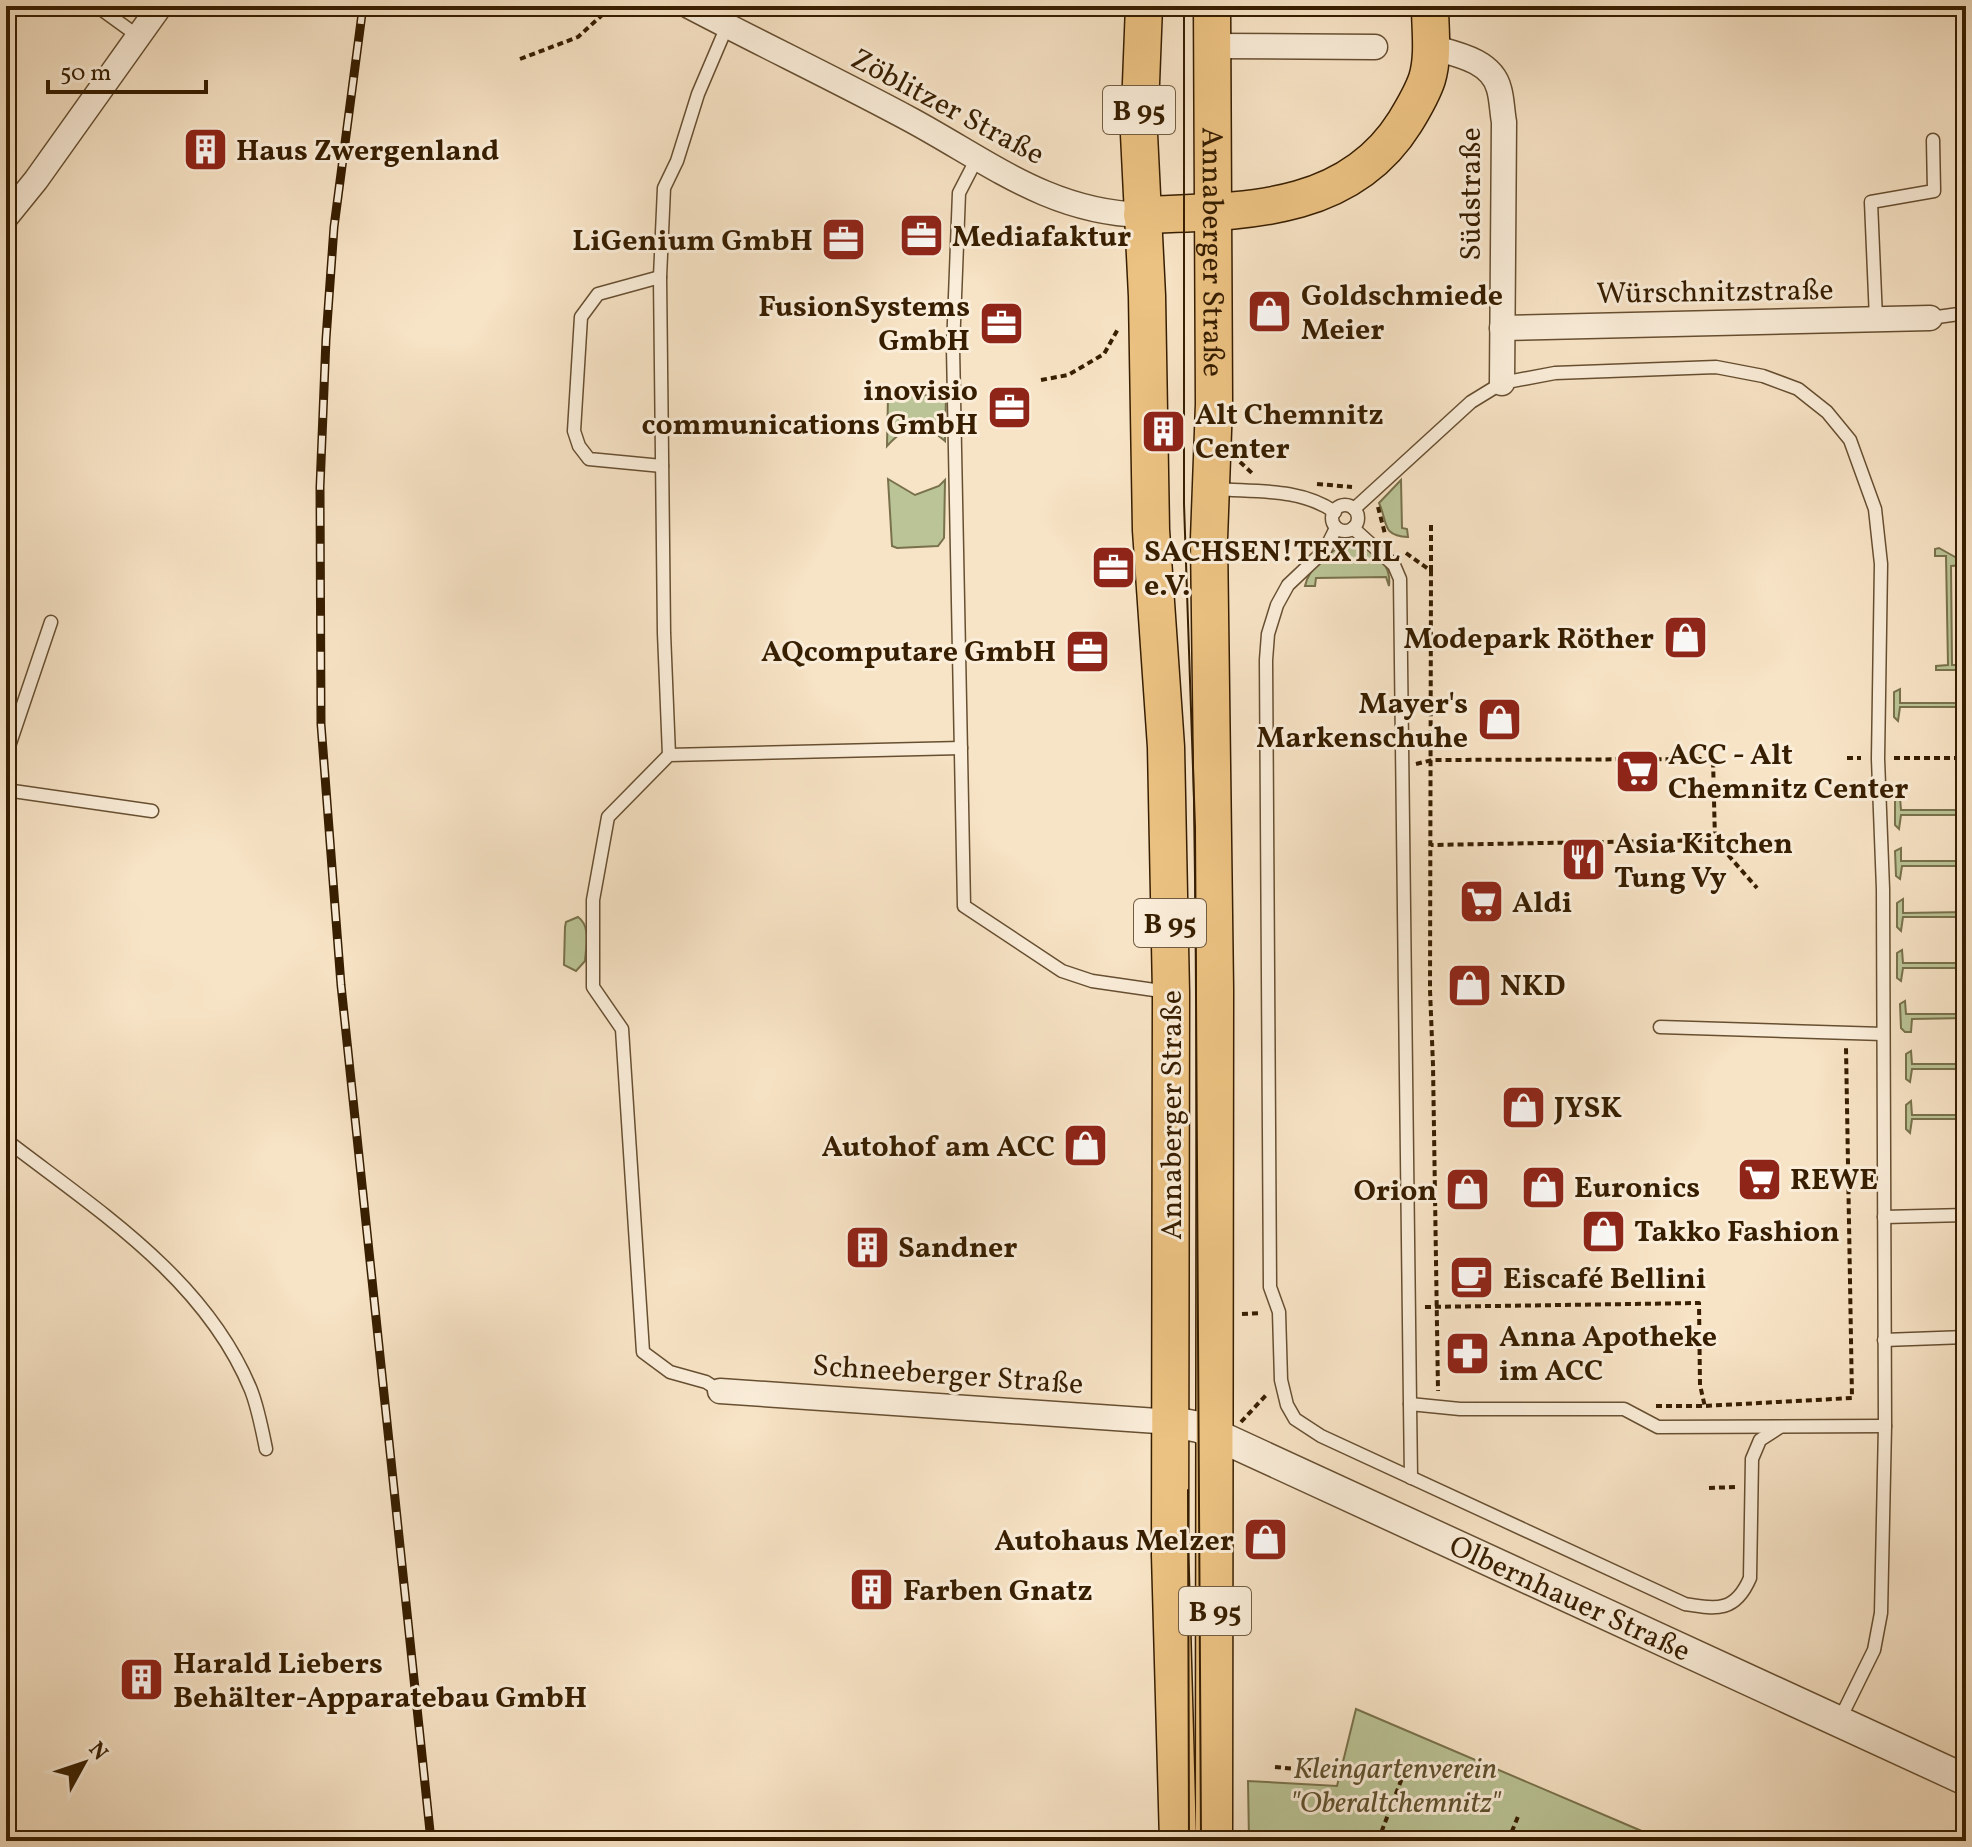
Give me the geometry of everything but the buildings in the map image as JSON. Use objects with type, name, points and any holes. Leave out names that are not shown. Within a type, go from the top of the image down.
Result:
[{"type":"main road","name":"Annaberger Straße","points":[[1144,6],[1139,118],[1148,310],[1151,530],[1166,747],[1171,993],[1205,1431],[1216,1639],[1212,1788],[1214,1841]]},
{"type":"main road","name":"Annaberger Straße","points":[[1178,1841],[1171,1602],[1205,1431],[1216,1315],[1209,564],[1213,489],[1212,6]]},
{"type":"main road","points":[[1142,215],[1277,206],[1313,196],[1354,175],[1391,144],[1415,106],[1427,78],[1431,47],[1430,6]]},
{"type":"street","points":[[6,217],[36,180],[160,6]]},
{"type":"street","name":"Zöblitzer Straße","points":[[689,6],[915,123],[976,160],[1054,198],[1098,212],[1142,215]]},
{"type":"street","points":[[1212,46],[1375,47]]},
{"type":"street","name":"Südstraße","points":[[1431,47],[1473,60],[1492,75],[1499,86],[1504,122],[1502,383]]},
{"type":"street","name":"Würschnitzstraße","points":[[1502,328],[1930,318]]},
{"type":"street","name":"Schneeberger Straße","points":[[720,1391],[1205,1431]]},
{"type":"street","name":"Olbernhauer Straße","points":[[1205,1431],[1966,1780]]},
{"type":"lane","points":[[98,7],[138,36]]},
{"type":"lane","points":[[669,755],[660,277],[664,188],[727,26]]},
{"type":"lane","points":[[1876,319],[1871,202],[1934,191],[1933,140]]},
{"type":"lane","points":[[976,160],[959,193],[953,348],[964,906],[1062,971],[1092,981],[1171,993]]},
{"type":"lane","points":[[660,277],[598,294],[581,317],[574,431],[579,446],[589,459],[662,466]]},
{"type":"lane","points":[[1930,318],[1966,313]]},
{"type":"lane","points":[[1354,509],[1471,402],[1502,383],[1555,373],[1716,367],[1763,376],[1798,389],[1827,412],[1850,440],[1875,509],[1881,564],[1878,759],[1883,889],[1885,1426],[1881,1613],[1874,1650],[1839,1721]]},
{"type":"lane","points":[[1213,489],[1301,495],[1319,501],[1335,512]]},
{"type":"lane","points":[[1336,528],[1344,531],[1353,528],[1358,520],[1354,509],[1346,506],[1335,512],[1333,520],[1336,528],[1325,550],[1288,585],[1277,605],[1268,634],[1266,660],[1270,1287],[1279,1312],[1281,1380],[1287,1405],[1295,1419],[1321,1436],[1685,1604],[1710,1608],[1732,1603],[1740,1596],[1750,1578],[1750,1487],[1755,1449],[1760,1440],[1780,1427]]},
{"type":"lane","points":[[1353,528],[1394,565],[1400,579],[1411,1478]]},
{"type":"lane","points":[[6,755],[51,622]]},
{"type":"lane","points":[[720,1391],[706,1382],[670,1372],[643,1352],[622,1029],[593,987],[593,900],[608,817],[669,755],[961,748]]},
{"type":"lane","points":[[6,790],[152,811]]},
{"type":"lane","points":[[1660,1027],[1883,1034]]},
{"type":"lane","points":[[6,1140],[127,1233],[174,1275],[238,1362],[251,1391],[266,1449]]},
{"type":"lane","points":[[1884,1217],[1966,1215]]},
{"type":"lane","points":[[1884,1340],[1966,1337]]},
{"type":"lane","points":[[1410,1404],[1460,1409],[1624,1409],[1658,1427],[1885,1426]]},
{"type":"path","points":[[520,59],[578,37],[612,6]]},
{"type":"path","points":[[1041,380],[1068,375],[1104,354],[1122,323]]},
{"type":"path","points":[[1431,525],[1431,571]]},
{"type":"path","points":[[1847,758],[1966,758]]},
{"type":"path","points":[[1402,768],[1431,760],[1713,759],[1715,840],[1757,888]]},
{"type":"path","points":[[1431,760],[1430,990],[1439,1305],[1438,1392]]},
{"type":"path","points":[[1431,845],[1715,840]]},
{"type":"path","points":[[1650,1406],[1852,1398],[1846,1033]]},
{"type":"path","points":[[1409,1309],[1439,1305],[1699,1303],[1700,1385]]},
{"type":"path","points":[[1216,1315],[1279,1312]]},
{"type":"path","points":[[1205,1431],[1235,1429],[1281,1380]]},
{"type":"path","points":[[1709,1488],[1750,1487]]},
{"type":"path","points":[[1275,1767],[1318,1771]]},
{"type":"path","points":[[1378,1841],[1402,1778]]},
{"type":"path","points":[[1508,1841],[1519,1814]]},
{"type":"green space","points":[[946,395],[945,441],[929,430],[915,428],[901,433],[887,446],[888,396]]},
{"type":"green space","points":[[888,479],[915,495],[939,486],[945,480],[944,538],[938,546],[892,546]]},
{"type":"green space","points":[[1401,480],[1402,528],[1407,529],[1408,537],[1389,531],[1379,503]]},
{"type":"green space","points":[[1348,544],[1365,548],[1378,557],[1387,570],[1389,586],[1386,577],[1316,578],[1315,586],[1305,586],[1321,560]]},
{"type":"green space","points":[[1939,548],[1964,562],[1964,565],[1951,566],[1952,665],[1962,665],[1962,670],[1936,670],[1936,666],[1948,665],[1946,556],[1935,556],[1935,549]]},
{"type":"green space","points":[[1900,689],[1900,703],[1966,703],[1966,707],[1900,707],[1898,721],[1894,717],[1894,692]]},
{"type":"green space","points":[[1900,797],[1901,810],[1966,810],[1966,815],[1901,815],[1899,829],[1895,825],[1895,801]]},
{"type":"green space","points":[[1901,848],[1901,861],[1966,861],[1966,866],[1902,866],[1900,879],[1896,876],[1895,851]]},
{"type":"green space","points":[[1903,899],[1903,913],[1966,912],[1966,917],[1903,917],[1901,931],[1897,927],[1897,903]]},
{"type":"green space","points":[[578,917],[585,926],[587,943],[585,961],[576,971],[564,965],[565,927],[566,922]]},
{"type":"green space","points":[[1902,950],[1903,963],[1966,963],[1966,968],[1903,968],[1901,981],[1897,978],[1897,953]]},
{"type":"green space","points":[[1905,1001],[1906,1014],[1966,1014],[1966,1018],[1912,1019],[1911,1032],[1905,1032],[1901,1028],[1900,1004]]},
{"type":"green space","points":[[1911,1051],[1912,1064],[1966,1064],[1966,1069],[1912,1069],[1910,1082],[1906,1079],[1906,1054]]},
{"type":"green space","points":[[1911,1101],[1912,1115],[1966,1115],[1966,1119],[1912,1119],[1910,1133],[1906,1129],[1906,1105]]},
{"type":"green space","name":"Kleingartenverein \"Oberaltchemnitz\"","points":[[1356,1709],[1660,1841],[1249,1841],[1248,1781],[1337,1786]]},
{"type":"tram line","points":[[1184,6],[1184,504],[1195,827],[1201,1841]]},
{"type":"tram line","points":[[1188,1490],[1189,1841]]},
{"type":"railway","points":[[363,6],[334,227],[326,339],[320,487],[321,724],[341,985],[431,1841]]},
{"type":"place","name":"Haus Zwergenland","points":[[205,150]]},
{"type":"place","name":"Mediafaktur","points":[[921,236]]},
{"type":"place","name":"LiGenium GmbH","points":[[844,240]]},
{"type":"place","name":"Goldschmiede Meier","points":[[1270,312]]},
{"type":"place","name":"FusionSystems GmbH","points":[[1001,323]]},
{"type":"place","name":"inovisio communications GmbH","points":[[1009,407]]},
{"type":"place","name":"Alt Chemnitz Center","points":[[1164,431]]},
{"type":"place","name":"SACHSEN!TEXTIL e.V.","points":[[1113,568]]},
{"type":"place","name":"Modepark Röther","points":[[1685,638]]},
{"type":"place","name":"AQcomputare GmbH","points":[[1087,651]]},
{"type":"place","name":"Mayer's Markenschuhe","points":[[1499,720]]},
{"type":"place","name":"ACC - Alt Chemnitz Center","points":[[1637,771]]},
{"type":"place","name":"Asia Kitchen Tung Vy","points":[[1583,860]]},
{"type":"place","name":"Aldi","points":[[1481,902]]},
{"type":"place","name":"NKD","points":[[1469,985]]},
{"type":"place","name":"JYSK","points":[[1523,1107]]},
{"type":"place","name":"Autohof am ACC","points":[[1086,1146]]},
{"type":"place","name":"REWE","points":[[1759,1179]]},
{"type":"place","name":"Euronics","points":[[1543,1187]]},
{"type":"place","name":"Orion","points":[[1468,1190]]},
{"type":"place","name":"Takko Fashion","points":[[1603,1231]]},
{"type":"place","name":"Sandner","points":[[867,1247]]},
{"type":"place","name":"Eiscafé Bellini","points":[[1472,1278]]},
{"type":"place","name":"Anna Apotheke im ACC","points":[[1468,1353]]},
{"type":"place","name":"Autohaus Melzer","points":[[1265,1540]]},
{"type":"place","name":"Farben Gnatz","points":[[872,1590]]},
{"type":"place","name":"Harald Liebers Behälter-Apparatebau GmbH","points":[[142,1680]]}]
